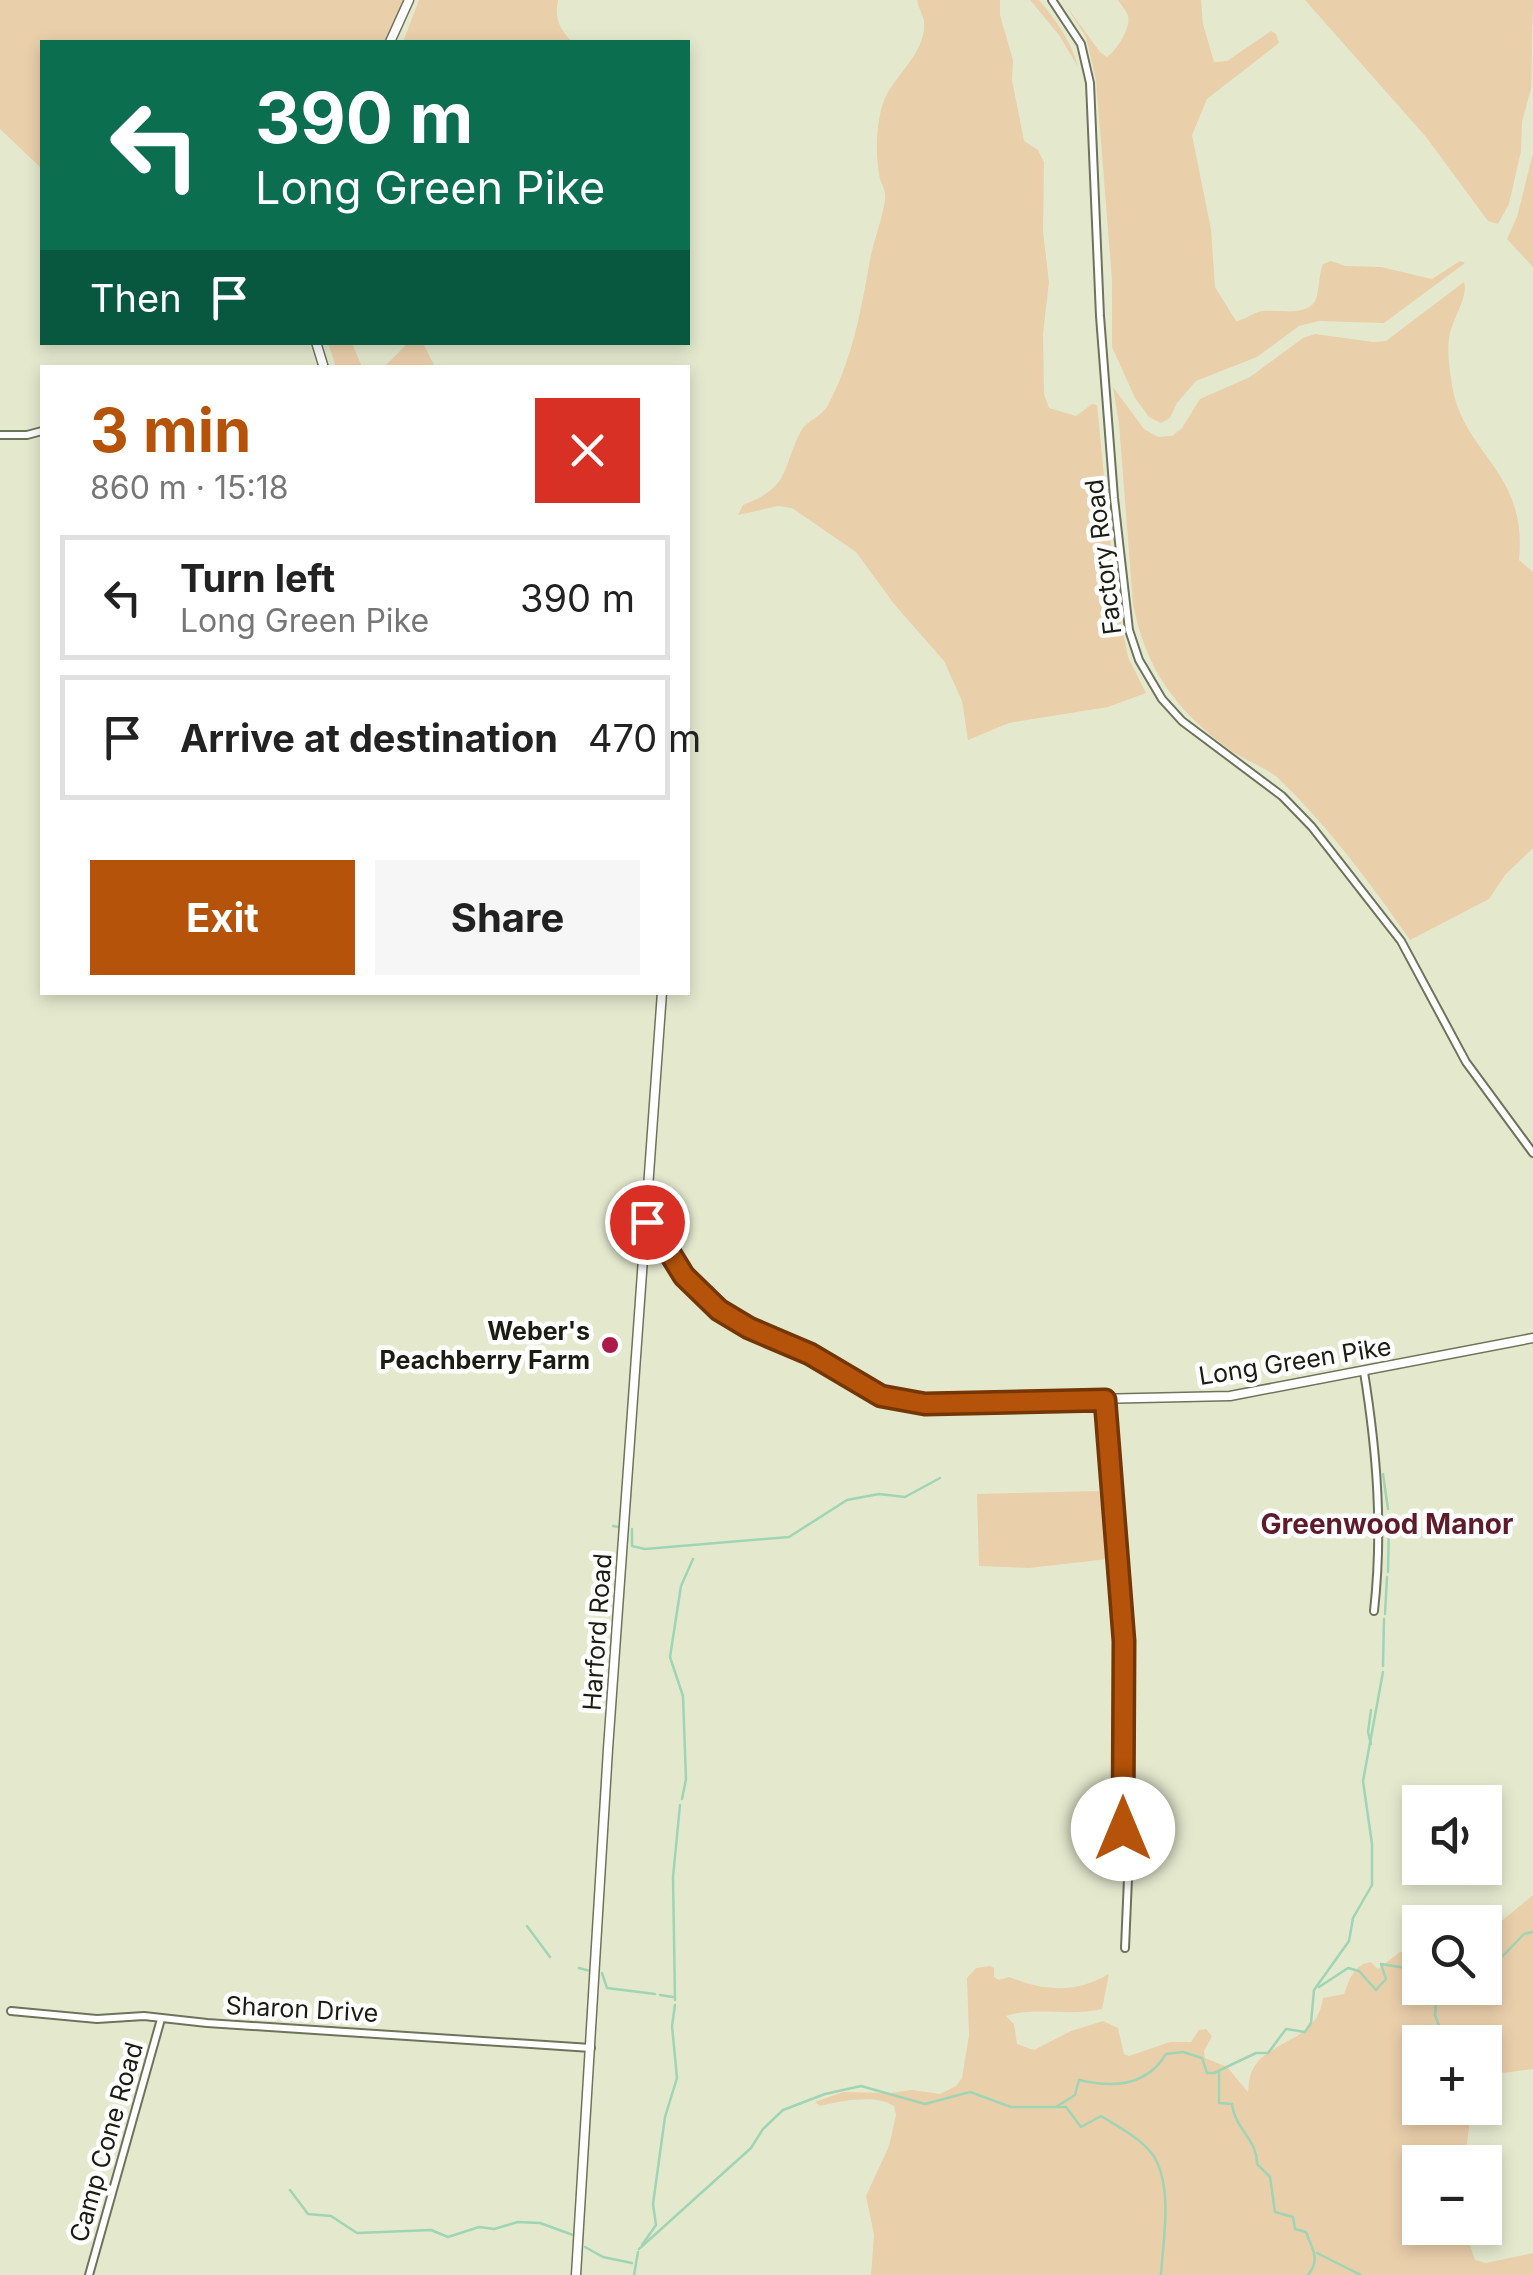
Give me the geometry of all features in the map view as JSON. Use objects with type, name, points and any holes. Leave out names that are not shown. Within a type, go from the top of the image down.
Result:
[{"type":"main road","points":[[391,40],[409,0]]},
{"type":"main road","name":"Harford Road","points":[[576,2275],[662,995]]},
{"type":"main road","name":"Long Green Pike","points":[[647,1222],[684,1276],[719,1310],[749,1328],[810,1354],[881,1396],[925,1404],[1230,1396],[1533,1338]]},
{"type":"street","name":"Factory Road","points":[[1052,0],[1081,44],[1090,84],[1100,316],[1114,498],[1129,630],[1139,660],[1162,699],[1182,722],[1282,796],[1312,827],[1401,942],[1466,1062],[1533,1153]]},
{"type":"street","points":[[0,435],[40,431]]},
{"type":"street","points":[[1364,1372],[1379,1480],[1380,1572],[1374,1612]]},
{"type":"street","points":[[1105,1400],[1124,1641],[1123,1829],[1129,1855],[1125,1948]]},
{"type":"street","name":"Sharon Drive","points":[[11,2011],[97,2019],[144,2016],[590,2048]]},
{"type":"street","name":"Camp Cone Road","points":[[89,2275],[161,2020]]},
{"type":"shaded area","points":[[0,0],[404,0],[386,40],[40,40],[40,167],[0,129]]},
{"type":"shaded area","points":[[419,0],[558,0],[559,23],[570,40],[404,40]]},
{"type":"shaded area","points":[[917,0],[1000,0],[1024,141],[1038,150],[1044,162],[1043,232],[1049,282],[1043,334],[1044,394],[1049,408],[1076,416],[1092,404],[1097,405],[1116,598],[1128,657],[1146,693],[1108,707],[1009,723],[968,740],[962,701],[944,661],[894,604],[856,552],[792,508],[778,506],[738,515],[743,505],[778,483],[801,431],[825,409],[844,370],[885,200],[877,160],[881,111],[924,33]]},
{"type":"shaded area","points":[[1030,0],[1039,0],[1057,23],[1078,67],[1059,35]]},
{"type":"shaded area","points":[[1118,0],[1201,0],[1214,62],[1227,61],[1271,31],[1276,34],[1279,43],[1207,99],[1192,135],[1211,229],[1215,287],[1236,321],[1258,312],[1309,307],[1316,299],[1323,264],[1331,261],[1432,279],[1460,261],[1465,263],[1384,323],[1319,321],[1299,326],[1257,357],[1196,381],[1170,418],[1161,423],[1149,417],[1135,398],[1112,347],[1112,280],[1096,80],[1086,37],[1065,4],[1107,57],[1127,27],[1128,16]]},
{"type":"shaded area","points":[[1305,0],[1533,0],[1531,89],[1509,204],[1498,224],[1488,221],[1426,137]]},
{"type":"shaded area","points":[[1533,153],[1533,267],[1507,239],[1517,217]]},
{"type":"shaded area","points":[[1464,282],[1464,295],[1449,339],[1452,385],[1468,429],[1505,484],[1519,530],[1519,560],[1533,572],[1533,848],[1505,875],[1489,899],[1410,940],[1315,816],[1274,775],[1233,752],[1196,722],[1156,670],[1133,604],[1113,387],[1144,429],[1158,437],[1172,436],[1182,428],[1200,399],[1250,377],[1303,338],[1315,334],[1386,341]]},
{"type":"shaded area","points":[[329,345],[353,345],[361,365],[335,365]]},
{"type":"shaded area","points":[[406,345],[424,345],[434,365],[386,365]]},
{"type":"shaded area","points":[[1099,1491],[1108,1559],[1029,1568],[979,1566],[977,1494]]},
{"type":"shaded area","points":[[1533,1895],[1533,2069],[1502,2073],[1502,2025],[1402,2025],[1402,2125],[1469,2125],[1467,2145],[1402,2145],[1402,2245],[1470,2245],[1475,2260],[1486,2263],[1533,2253],[1533,2275],[871,2275],[874,2235],[866,2196],[889,2146],[896,2115],[894,2106],[868,2099],[820,2106],[815,2102],[843,2092],[912,2090],[940,2094],[956,2086],[962,2078],[969,2035],[967,1978],[976,1968],[994,1968],[994,1977],[999,1980],[1009,1977],[1059,1988],[1083,1985],[1109,1974],[1102,2009],[1006,2016],[1014,2024],[1017,2044],[1034,2050],[1071,2031],[1103,2021],[1118,2028],[1124,2054],[1129,2056],[1170,2042],[1191,2042],[1199,2030],[1206,2029],[1212,2036],[1204,2051],[1205,2058],[1227,2067],[1248,2092],[1252,2072],[1261,2059],[1312,2024],[1323,1998],[1344,1994],[1360,1966],[1371,1962],[1378,1969],[1400,1952],[1402,2005],[1502,2005],[1502,1921]]},
{"type":"waterway","points":[[1383,1474],[1388,1509]]},
{"type":"waterway","points":[[632,1529],[632,1546],[645,1549],[789,1537],[847,1500],[879,1494],[905,1497],[940,1478]]},
{"type":"waterway","points":[[1388,1572],[1389,1521]]},
{"type":"waterway","points":[[613,1526],[619,1527]]},
{"type":"waterway","points":[[682,1799],[686,1779],[683,1696],[670,1657],[681,1586],[693,1559]]},
{"type":"waterway","points":[[1385,1614],[1387,1577]]},
{"type":"waterway","points":[[1383,1666],[1384,1619]]},
{"type":"waterway","points":[[1056,2107],[1075,2095],[1079,2080],[1128,2082],[1149,2073],[1166,2054],[1183,2052],[1202,2058],[1207,2073],[1214,2073],[1256,2053],[1268,2053],[1286,2029],[1305,2032],[1311,2023],[1314,1990],[1349,1941],[1353,1918],[1372,1885],[1372,1844],[1363,1781],[1383,1672]]},
{"type":"waterway","points":[[1371,1710],[1371,1744]]},
{"type":"waterway","points":[[675,2000],[673,1877],[680,1805]]},
{"type":"waterway","points":[[527,1926],[550,1957]]},
{"type":"waterway","points":[[1502,1957],[1524,1934],[1533,1932]]},
{"type":"waterway","points":[[1319,1987],[1348,1968],[1359,1971],[1376,1990],[1386,1979],[1381,1964],[1402,1967]]},
{"type":"waterway","points":[[579,1968],[590,1971]]},
{"type":"waterway","points":[[602,1973],[607,1988],[655,1994]]},
{"type":"waterway","points":[[660,1995],[673,1997]]},
{"type":"waterway","points":[[642,2245],[656,2225],[653,2204],[665,2117],[677,2078],[672,2026],[675,2005]]},
{"type":"waterway","points":[[1436,2005],[1439,2025]]},
{"type":"waterway","points":[[1219,2072],[1219,2103],[1232,2104],[1254,2148],[1257,2164],[1270,2177],[1275,2212],[1293,2217],[1295,2229],[1306,2232],[1315,2259],[1308,2275]]},
{"type":"waterway","points":[[639,2249],[751,2148],[763,2129],[783,2110],[861,2086],[925,2104],[970,2092],[1011,2107],[1066,2107],[1081,2127],[1101,2116],[1124,2130],[1153,2154],[1162,2175],[1165,2218],[1161,2275]]},
{"type":"waterway","points":[[290,2190],[308,2214],[331,2216],[357,2233],[431,2230],[448,2237],[479,2227],[494,2229],[518,2222],[540,2223],[573,2235]]},
{"type":"waterway","points":[[585,2247],[603,2257],[632,2263]]},
{"type":"waterway","points":[[634,2275],[638,2252]]},
{"type":"waterway","points":[[1317,2253],[1361,2275]]},
{"type":"place","name":"Weber's Peachberry Farm","points":[[610,1345]]},
{"type":"district","name":"Greenwood Manor","points":[[1387,1524]]},
{"type":"route","points":[[647,1222],[684,1276],[719,1310],[749,1328],[810,1354],[881,1396],[925,1404],[1105,1400],[1124,1641],[1123,1829]]}]
